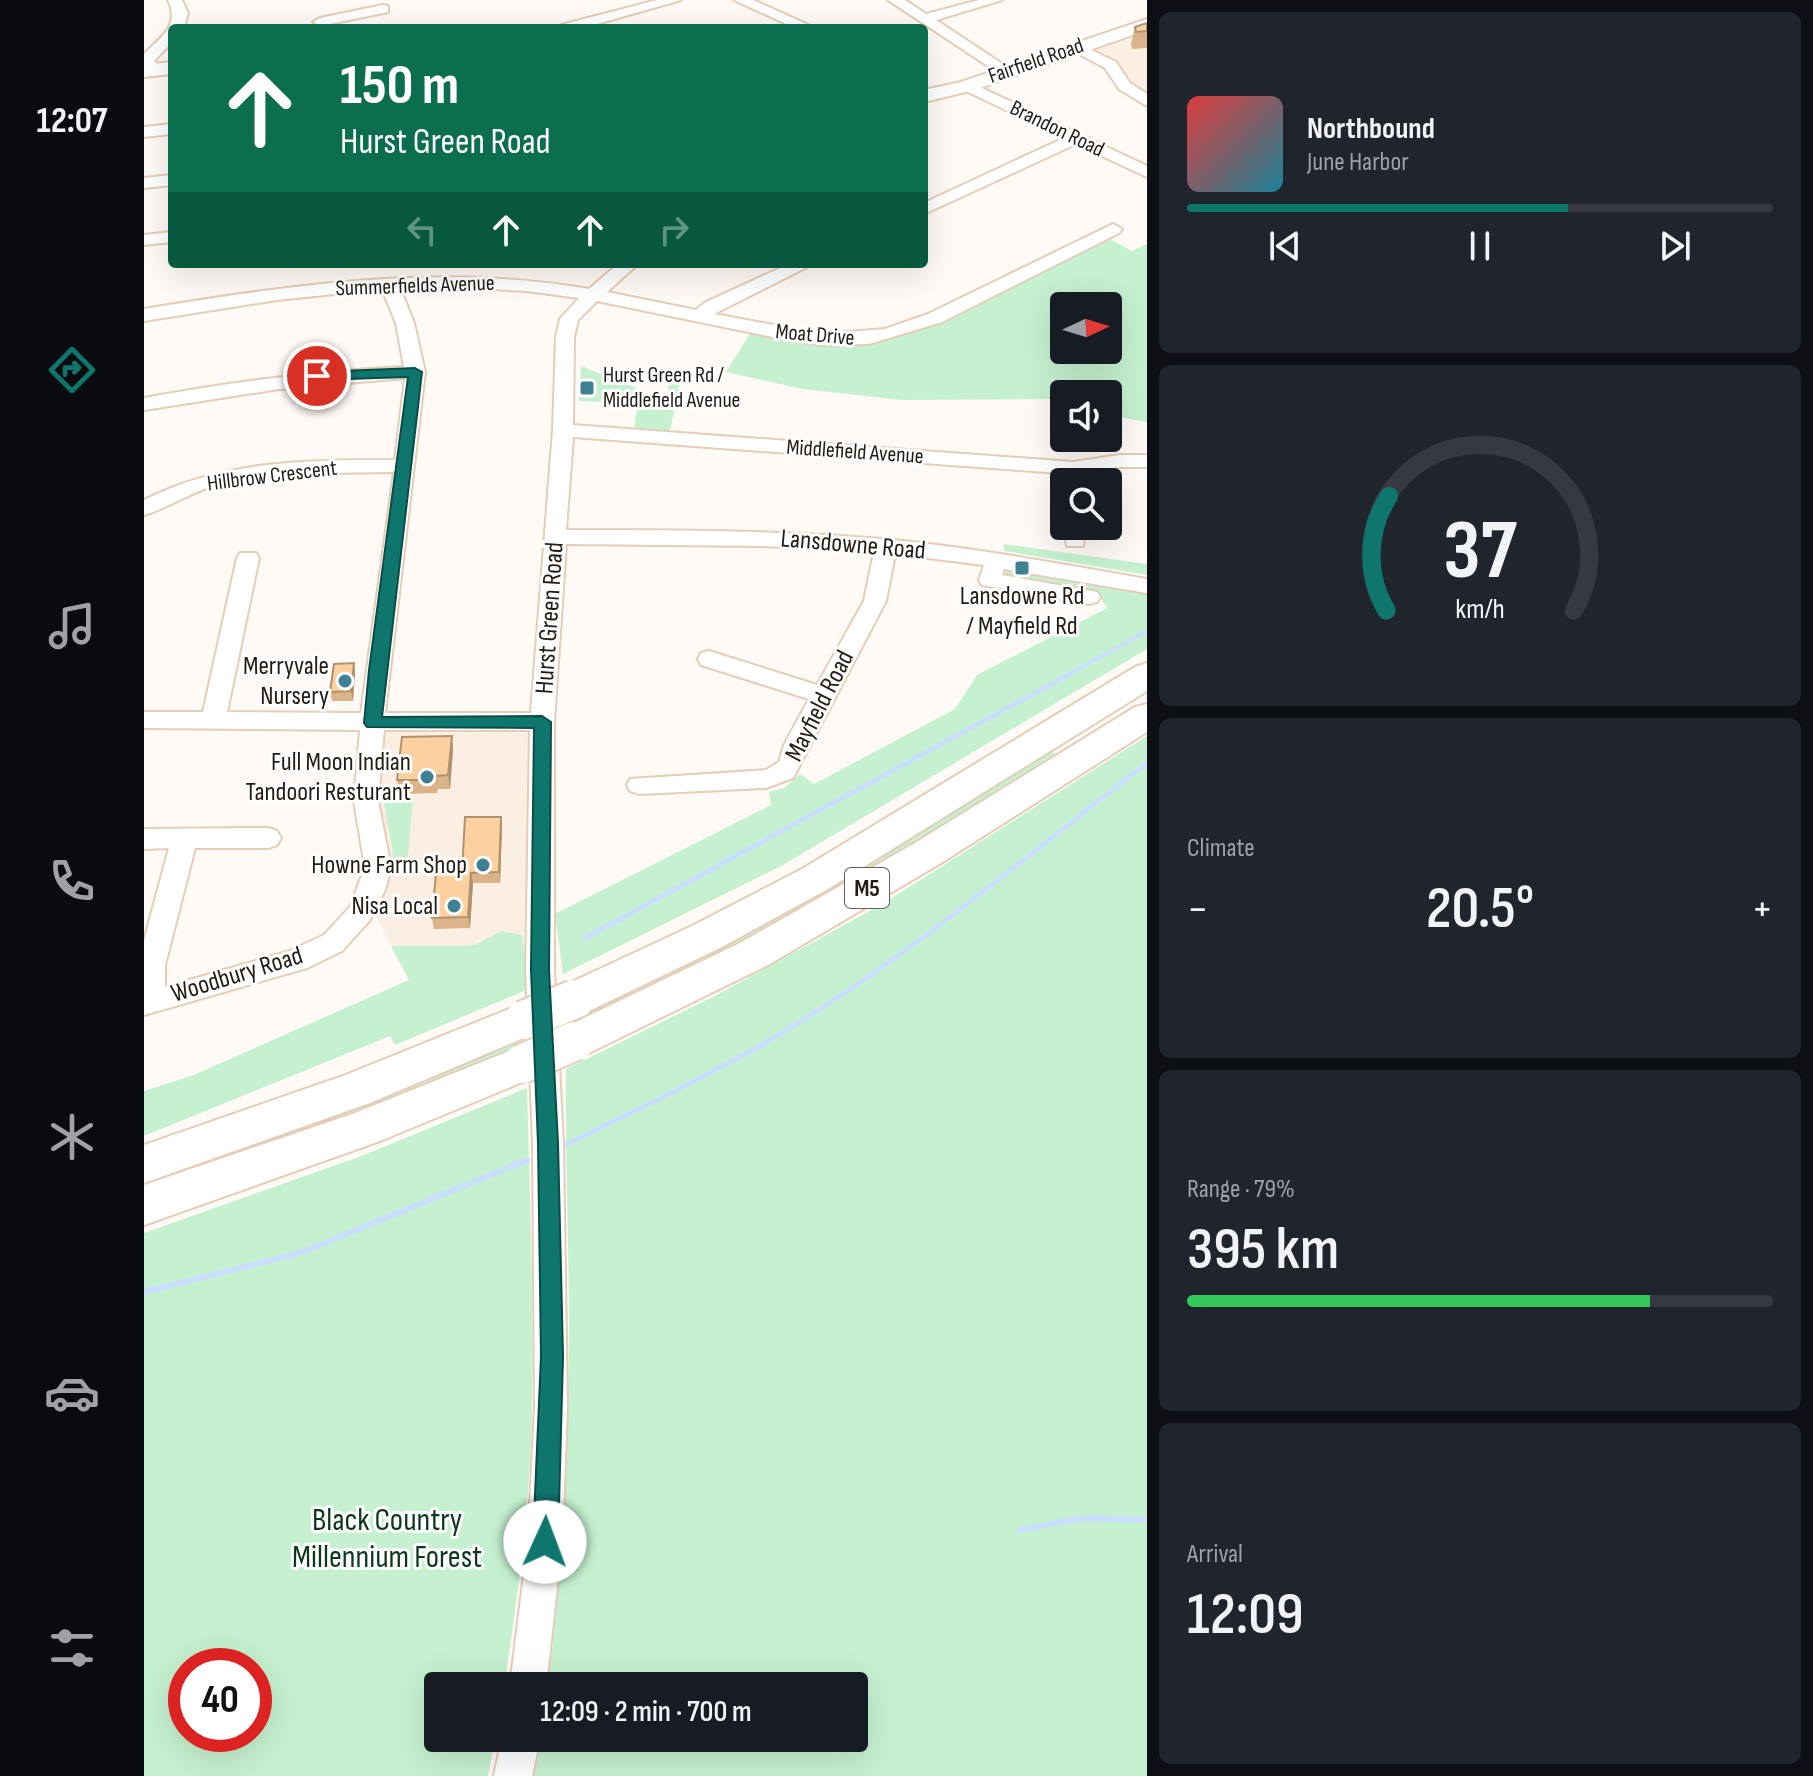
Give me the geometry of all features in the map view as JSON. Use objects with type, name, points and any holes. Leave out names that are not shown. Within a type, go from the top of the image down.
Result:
[{"type":"highway","name":"M5","points":[[144,1164],[355,1090],[575,999],[706,937],[815,879],[1147,675]]},
{"type":"highway","name":"M5","points":[[144,1205],[365,1128],[534,1080],[575,1041],[754,954],[928,853],[1147,716]]},
{"type":"main road","name":"Fairfield Road","points":[[928,95],[967,86],[1147,24]]},
{"type":"main road","points":[[147,70],[168,68]]},
{"type":"street","points":[[175,0],[181,13],[178,24]]},
{"type":"street","points":[[581,24],[674,0]]},
{"type":"street","points":[[741,0],[798,24]]},
{"type":"street","points":[[895,0],[1005,71]]},
{"type":"street","points":[[924,19],[995,0]]},
{"type":"street","points":[[599,2],[615,15]]},
{"type":"street","points":[[320,22],[351,23],[383,9]]},
{"type":"street","points":[[147,70],[147,59],[168,38]]},
{"type":"street","points":[[1077,47],[1111,65],[1124,86],[1147,101]]},
{"type":"street","name":"Brandon Road","points":[[967,86],[1147,172]]},
{"type":"street","points":[[144,132],[168,129]]},
{"type":"street","points":[[928,207],[1075,139]]},
{"type":"street","points":[[144,183],[168,180]]},
{"type":"street","name":"Moat Drive","points":[[591,297],[801,338],[844,340],[884,336],[935,318],[1113,229]]},
{"type":"street","points":[[144,240],[168,237]]},
{"type":"street","name":"Hurst Green Road","points":[[530,1672],[545,1542],[551,1407],[534,1080],[540,970],[542,722],[563,430],[566,333],[569,319],[624,268]]},
{"type":"street","points":[[700,317],[712,306],[795,268]]},
{"type":"street","name":"Summerfields Avenue","points":[[144,315],[273,294],[389,284],[498,283],[549,287],[591,297]]},
{"type":"street","name":"Woodbury Road","points":[[148,1003],[297,960],[333,943],[360,914],[372,890],[378,867],[366,801],[377,670],[415,372],[405,323],[389,284]]},
{"type":"street","points":[[144,404],[221,388],[317,376],[415,372]]},
{"type":"street","name":"Middlefield Avenue","points":[[563,430],[1050,473]]},
{"type":"street","name":"Middlefield Avenue","points":[[1096,468],[1120,461],[1147,461]]},
{"type":"street","name":"Hillbrow Crescent","points":[[144,508],[182,488],[259,473],[405,466]]},
{"type":"street","name":"Lansdowne Road","points":[[556,537],[735,537],[886,546],[996,560],[1147,586]]},
{"type":"street","name":"Mayfield Road","points":[[639,785],[779,777],[794,760],[796,745],[875,601],[886,546]]},
{"type":"street","points":[[213,720],[248,558]]},
{"type":"street","points":[[996,560],[990,580],[1089,597]]},
{"type":"street","points":[[709,659],[825,696]]},
{"type":"street","points":[[144,720],[542,722]]},
{"type":"street","points":[[148,1003],[151,965],[185,838]]},
{"type":"street","points":[[144,839],[268,838]]},
{"type":"street","points":[[513,1776],[518,1752]]},
{"type":"shaded area","points":[[1147,29],[1147,91],[1135,85],[1095,47]]},
{"type":"shaded area","points":[[542,722],[540,970],[409,979],[377,918],[364,906],[373,723]]},
{"type":"green space","points":[[1108,238],[1132,251],[1147,244],[1147,422],[1122,418],[1122,380],[1050,380],[1050,399],[901,400],[802,389],[726,372],[751,332],[882,339],[941,320]]},
{"type":"green space","points":[[581,366],[636,388],[633,404],[618,403],[620,390],[604,389],[601,402],[579,401]]},
{"type":"green space","points":[[670,380],[680,381],[670,431],[634,428],[639,397],[648,397],[647,406],[664,407]]},
{"type":"green space","points":[[1004,544],[1147,564],[1147,575],[1004,551]]},
{"type":"green space","points":[[1000,568],[1147,593],[1147,649],[783,865],[563,974],[555,914],[771,805],[769,792],[784,788],[800,774],[814,784],[955,709],[977,675],[1107,608],[1098,594],[1000,577]]},
{"type":"green space","points":[[1147,736],[1147,1776],[532,1776],[537,1752],[868,1752],[868,1672],[549,1672],[561,1551],[568,1416],[566,1069],[717,995],[884,903]]},
{"type":"green space","points":[[1051,751],[1059,757],[768,929],[583,1021],[578,1012],[847,874]]},
{"type":"green space","points":[[383,798],[413,798],[407,868],[391,869],[393,854]]},
{"type":"green space","points":[[501,931],[522,935],[529,989],[395,1045],[390,1036],[144,1136],[144,1091],[191,1076],[409,980],[391,946],[467,946]]},
{"type":"green space","points":[[515,1039],[519,1050],[395,1100],[144,1190],[144,1179]]},
{"type":"green space","name":"Black Country Millennium Forest","points":[[527,1088],[532,1295],[531,1452],[526,1519],[506,1672],[424,1672],[424,1752],[492,1752],[488,1776],[144,1776],[144,1233],[364,1155]]},
{"type":"building","points":[[1147,23],[1147,31],[1136,32],[1135,27]]},
{"type":"building","points":[[354,663],[351,691],[330,692],[334,664]]},
{"type":"building","points":[[452,736],[448,775],[436,776],[435,780],[397,780],[402,737]]},
{"type":"building","points":[[465,817],[501,817],[499,872],[471,873],[468,917],[432,918],[436,873],[462,873]]},
{"type":"waterway","points":[[1064,677],[1147,631]]},
{"type":"waterway","points":[[585,938],[1068,675]]},
{"type":"waterway","points":[[564,1146],[720,1068],[820,1009],[963,908],[1147,763]]},
{"type":"waterway","points":[[144,1292],[300,1253],[527,1160]]},
{"type":"waterway","points":[[1020,1530],[1082,1518],[1147,1520]]},
{"type":"place","name":"Hurst Green Rd / Middlefield Avenue","points":[[587,388]]},
{"type":"place","name":"Lansdowne Rd / Mayfield Rd","points":[[1022,568]]},
{"type":"place","name":"Merryvale Nursery","points":[[345,681]]},
{"type":"place","name":"Full Moon Indian Tandoori Resturant","points":[[427,777]]},
{"type":"place","name":"Howne Farm Shop","points":[[483,865]]},
{"type":"place","name":"Nisa Local","points":[[454,906]]},
{"type":"route","points":[[317,376],[415,372],[373,723],[542,722],[540,970],[548,1143],[552,1356],[545,1542]]}]
